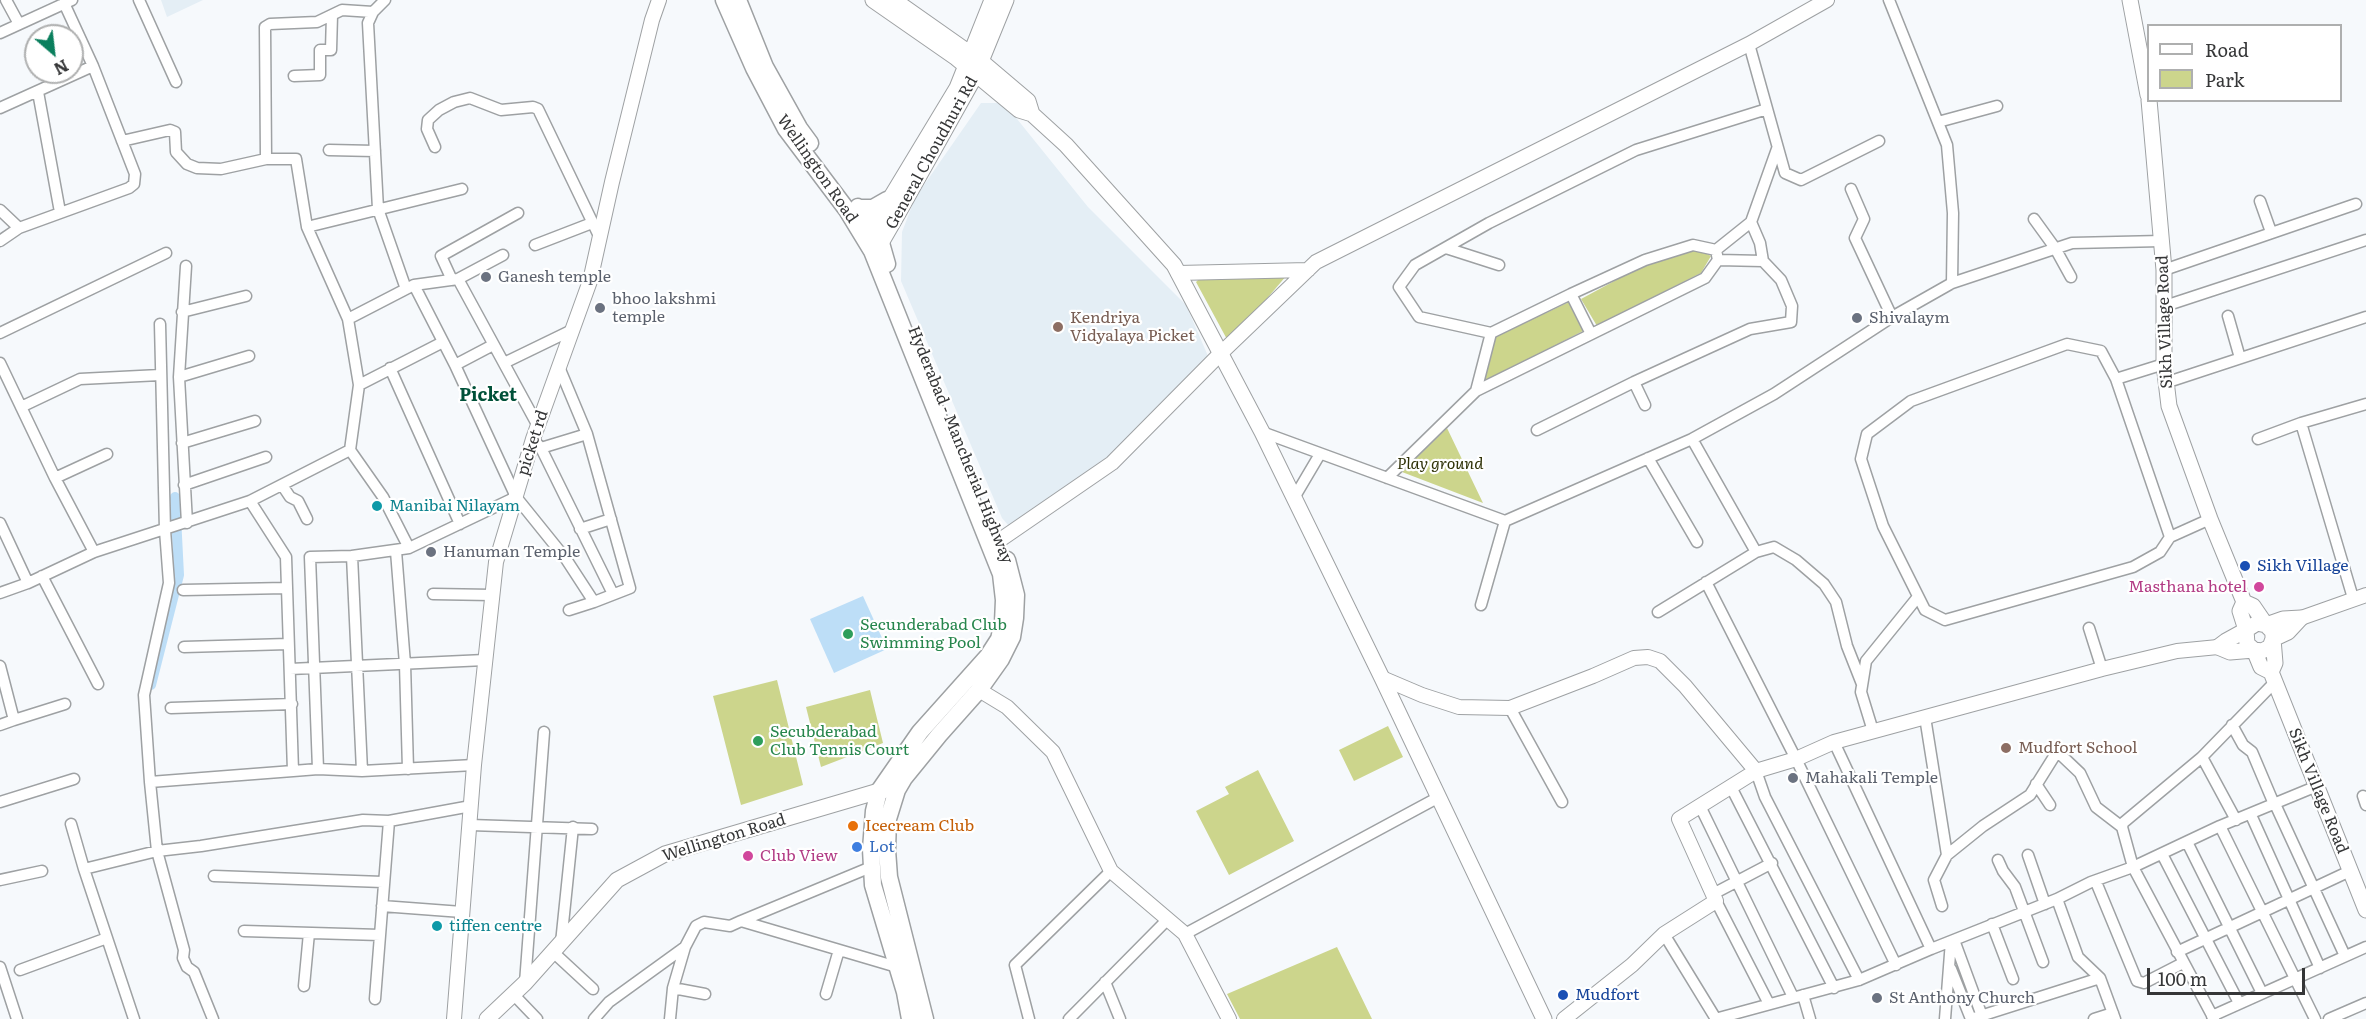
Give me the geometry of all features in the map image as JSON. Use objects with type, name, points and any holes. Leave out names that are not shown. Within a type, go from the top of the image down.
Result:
[{"type":"main road","name":"Wellington Road","points":[[724,0],[754,68],[786,129],[873,241]]},
{"type":"main road","points":[[738,0],[765,67],[799,128],[858,208],[873,241]]},
{"type":"main road","points":[[873,0],[973,64]]},
{"type":"main road","points":[[894,0],[973,64],[1019,110],[1032,114],[1066,145],[1174,265],[1262,432],[1544,1019]]},
{"type":"main road","points":[[973,64],[992,0]]},
{"type":"main road","points":[[873,241],[887,200],[973,64],[1006,0]]},
{"type":"main road","points":[[2130,0],[2147,90]]},
{"type":"main road","name":"General Choudhuri Rd","points":[[873,241],[973,64]]},
{"type":"main road","name":"Sikh Village Road","points":[[2149,102],[2164,270],[2164,364],[2169,406],[2210,519],[2244,602]]},
{"type":"main road","points":[[858,208],[873,208],[887,200]]},
{"type":"main road","name":"Hyderabad - Mancherial Highway","points":[[873,241],[1000,540],[1014,582],[1016,618],[1012,637],[1001,660],[897,790],[888,819],[889,877],[925,1019]]},
{"type":"main road","name":"Hyderabad - Mancherial Highway","points":[[873,241],[1001,574],[1004,600],[1003,623],[999,639],[988,656],[920,732],[879,790],[872,830],[873,885],[910,1019]]},
{"type":"main road","points":[[2244,602],[2253,606],[2272,631],[2275,663],[2272,677],[2261,667],[2254,650],[2245,640],[2247,630],[2241,611],[2244,602]]},
{"type":"main road","points":[[2301,618],[2288,632],[2273,639],[2266,650],[2230,652],[2218,647],[2257,623],[2266,625],[2283,619],[2301,618]]},
{"type":"main road","name":"Sikh Village Road","points":[[2272,677],[2350,871],[2362,890],[2366,910]]},
{"type":"main road","name":"Wellington Road","points":[[487,1019],[557,948],[617,880],[665,854],[879,790],[897,790]]},
{"type":"street","points":[[6,0],[19,24]]},
{"type":"street","points":[[139,0],[176,82]]},
{"type":"street","points":[[385,0],[373,12],[368,23],[378,209],[410,287],[455,365],[516,497],[566,559],[594,602]]},
{"type":"street","name":"picket rd","points":[[652,0],[652,20]]},
{"type":"street","name":"picket rd","points":[[454,1019],[474,765],[496,562],[559,367],[590,281],[652,20],[659,0]]},
{"type":"street","points":[[1000,540],[1112,463],[1220,354],[1317,262],[1749,44],[1827,0]]},
{"type":"street","points":[[1889,0],[1947,145],[1953,213],[1952,283]]},
{"type":"street","points":[[0,33],[68,2],[135,174],[134,184],[129,188],[20,228],[0,241]]},
{"type":"street","points":[[266,159],[265,27],[270,24],[317,22],[342,10],[373,12]]},
{"type":"street","points":[[294,76],[320,75],[320,50],[331,50],[332,15]]},
{"type":"street","points":[[1749,44],[1785,173],[1801,180],[1879,141]]},
{"type":"street","points":[[0,108],[93,66]]},
{"type":"street","points":[[38,92],[60,213]]},
{"type":"street","points":[[435,147],[427,129],[428,120],[439,110],[454,102],[470,98],[501,110],[533,107],[538,110],[600,238]]},
{"type":"street","points":[[1938,122],[1997,106]]},
{"type":"street","points":[[1763,261],[1717,255],[1693,245],[1645,260],[1491,333],[1419,317],[1399,286],[1415,265],[1489,223],[1636,150],[1767,109]]},
{"type":"street","points":[[122,141],[170,130],[174,132],[176,152],[187,164],[197,168],[221,169],[266,159],[296,159],[307,228],[348,319],[359,385],[350,450],[383,496],[409,548]]},
{"type":"street","points":[[1387,478],[1476,391],[1705,278],[1717,255],[1751,222],[1778,148]]},
{"type":"street","points":[[329,150],[375,151]]},
{"type":"street","points":[[307,228],[462,189]]},
{"type":"street","points":[[1851,189],[1864,219],[1855,238],[1892,317]]},
{"type":"street","points":[[2260,201],[2271,232]]},
{"type":"street","points":[[2164,270],[2356,204]]},
{"type":"street","points":[[0,210],[20,228]]},
{"type":"street","points":[[518,213],[441,256],[504,363],[537,438],[613,594]]},
{"type":"street","points":[[2034,219],[2055,248],[2071,277]]},
{"type":"street","points":[[1537,430],[1634,382],[1750,329],[1791,322],[1792,306],[1781,280],[1763,261],[1760,243],[1751,222]]},
{"type":"street","points":[[535,245],[592,223]]},
{"type":"street","points":[[2165,306],[2366,240]]},
{"type":"street","points":[[1262,432],[1505,521],[1692,439],[1774,394],[1892,317],[1952,283],[2072,243],[2162,241]]},
{"type":"street","points":[[1446,248],[1499,265]]},
{"type":"street","points":[[0,333],[166,253]]},
{"type":"street","points":[[348,319],[410,287],[455,280],[503,255]]},
{"type":"street","points":[[186,266],[179,377],[184,485],[169,583],[144,695],[154,782],[157,851],[184,950],[184,963],[194,972],[213,1019]]},
{"type":"street","points":[[1178,273],[1308,270]]},
{"type":"street","points":[[1571,294],[1591,334]]},
{"type":"street","points":[[182,312],[246,296]]},
{"type":"street","points":[[2228,316],[2240,358]]},
{"type":"street","points":[[2165,383],[2366,317]]},
{"type":"street","points":[[160,324],[160,375],[176,526]]},
{"type":"street","points":[[504,363],[572,330]]},
{"type":"street","points":[[1476,391],[1491,333]]},
{"type":"street","points":[[359,385],[443,342]]},
{"type":"street","points":[[2170,537],[2116,379],[2102,351],[2067,344],[1911,401],[1867,434],[1861,459],[1883,526],[1917,598],[1925,610],[1945,620],[2133,567],[2160,552],[2170,537],[2210,519]]},
{"type":"street","points":[[455,365],[494,345]]},
{"type":"street","points":[[179,377],[249,356]]},
{"type":"street","points":[[0,363],[55,478],[94,552]]},
{"type":"street","points":[[2116,379],[2164,364]]},
{"type":"street","points":[[559,367],[587,434],[630,588],[569,610]]},
{"type":"street","points":[[390,368],[460,524]]},
{"type":"street","points":[[21,407],[80,379],[160,375]]},
{"type":"street","points":[[1634,382],[1645,405]]},
{"type":"street","points":[[2258,439],[2301,423],[2366,404]]},
{"type":"street","points":[[182,443],[255,421]]},
{"type":"street","points":[[2301,423],[2359,596],[2301,618]]},
{"type":"street","points":[[537,438],[587,434]]},
{"type":"street","points":[[1692,439],[1756,552]]},
{"type":"street","points":[[0,593],[28,583],[94,552],[250,501],[350,450]]},
{"type":"street","points":[[55,478],[107,454]]},
{"type":"street","points":[[1294,498],[1320,454]]},
{"type":"street","points":[[184,485],[267,457]]},
{"type":"street","points":[[1648,458],[1697,542]]},
{"type":"street","points":[[282,485],[290,497],[298,501],[307,519]]},
{"type":"street","points":[[318,769],[310,557],[352,556],[409,548],[516,497]]},
{"type":"street","points":[[250,501],[286,557],[293,771]]},
{"type":"street","points":[[580,529],[611,519]]},
{"type":"street","points":[[1481,605],[1505,521]]},
{"type":"street","points":[[0,523],[28,583]]},
{"type":"street","points":[[1658,612],[1756,552],[1774,548],[1796,560],[1824,584],[1836,602],[1847,646],[1862,684]]},
{"type":"street","points":[[396,550],[405,664],[408,769]]},
{"type":"street","points":[[352,556],[362,771]]},
{"type":"street","points":[[42,576],[99,684]]},
{"type":"street","points":[[1706,582],[1796,759],[1896,965]]},
{"type":"street","points":[[183,590],[286,588]]},
{"type":"street","points":[[434,594],[492,595]]},
{"type":"street","points":[[1873,731],[1861,692],[1866,661],[1917,598]]},
{"type":"street","points":[[2089,628],[2102,669]]},
{"type":"street","points":[[184,647],[288,644]]},
{"type":"street","points":[[1769,1004],[1714,897],[1679,819],[1756,771],[1796,759],[1834,742],[2102,669],[2177,651],[2218,647]]},
{"type":"street","points":[[1382,678],[1459,707],[1510,708],[1634,658],[1648,657],[1659,661],[1685,686],[1756,771],[1766,797],[1858,980]]},
{"type":"street","points":[[290,669],[485,660]]},
{"type":"street","points":[[0,666],[14,720]]},
{"type":"street","points":[[2122,827],[2123,823],[2202,757],[2272,677]]},
{"type":"street","points":[[979,690],[1007,707],[1053,752],[1111,871],[1185,934],[1229,1019]]},
{"type":"street","points":[[0,725],[65,704]]},
{"type":"street","points":[[171,708],[292,704]]},
{"type":"street","points":[[1510,708],[1562,802]]},
{"type":"street","points":[[1924,717],[1947,855]]},
{"type":"street","points":[[2232,725],[2243,745],[2252,752],[2345,956]]},
{"type":"street","points":[[525,982],[544,732]]},
{"type":"street","points":[[1834,742],[1930,949]]},
{"type":"street","points":[[1942,906],[1934,880],[1947,855],[1983,826],[2030,795],[2055,755],[2060,754],[2080,773],[2096,807],[2122,827],[2133,867],[2213,1017],[2366,947]]},
{"type":"street","points":[[2202,757],[2236,820]]},
{"type":"street","points":[[154,782],[318,769],[362,771],[474,765]]},
{"type":"street","points":[[0,802],[74,779]]},
{"type":"street","points":[[2036,784],[2049,805]]},
{"type":"street","points":[[1664,934],[1716,1019],[1858,980],[2133,867],[2220,826],[2317,786]]},
{"type":"street","points":[[1731,787],[1772,863],[1834,988]]},
{"type":"street","points":[[1185,934],[1439,797]]},
{"type":"street","points":[[82,861],[201,846],[363,820],[389,821],[471,806]]},
{"type":"street","points":[[1700,806],[1737,882],[1810,1019]]},
{"type":"street","points":[[2251,815],[2319,968]]},
{"type":"street","points":[[375,999],[389,821]]},
{"type":"street","points":[[72,824],[134,1019]]},
{"type":"street","points":[[470,825],[592,829]]},
{"type":"street","points":[[2220,826],[2315,1019]]},
{"type":"street","points":[[573,827],[557,948],[593,989]]},
{"type":"street","points":[[2187,842],[2262,993]]},
{"type":"street","points":[[2162,854],[2240,1003]]},
{"type":"street","points":[[2028,855],[2045,904]]},
{"type":"street","points":[[1998,860],[2015,887],[2043,963]]},
{"type":"street","points":[[1564,1019],[1632,965],[1664,934],[1714,897],[1772,863]]},
{"type":"street","points":[[670,1019],[673,988],[686,947],[696,926],[704,922],[730,926],[871,867]]},
{"type":"street","points":[[0,880],[42,871]]},
{"type":"street","points":[[1029,1019],[1015,965],[1111,871]]},
{"type":"street","points":[[2177,952],[2350,871]]},
{"type":"street","points":[[214,876],[383,882]]},
{"type":"street","points":[[2096,882],[2137,981],[2144,983],[2183,963]]},
{"type":"street","points":[[2057,899],[2078,957],[2100,978],[2114,1016],[2094,1019]]},
{"type":"street","points":[[382,906],[462,912]]},
{"type":"street","points":[[1069,1019],[1167,920]]},
{"type":"street","points":[[741,921],[897,967]]},
{"type":"street","points":[[1992,924],[2013,979]]},
{"type":"street","points":[[244,931],[380,935]]},
{"type":"street","points":[[304,986],[309,933]]},
{"type":"street","points":[[20,970],[107,938]]},
{"type":"street","points":[[1945,1019],[1953,940]]},
{"type":"street","points":[[1953,940],[1974,1018]]},
{"type":"street","points":[[594,1019],[609,1002],[686,947]]},
{"type":"street","points":[[826,994],[839,950]]},
{"type":"street","points":[[1950,965],[1974,1018]]},
{"type":"street","points":[[0,967],[17,1019]]},
{"type":"street","points":[[1974,1018],[2100,978]]},
{"type":"street","points":[[1105,982],[1120,1019]]},
{"type":"street","points":[[673,988],[705,994]]},
{"type":"street","points":[[513,994],[537,1019]]},
{"type":"street","points":[[2329,1019],[2366,1003]]},
{"type":"shaded area","points":[[161,0],[203,0],[167,17]]},
{"type":"shaded area","name":"Kendriya Vidyalaya Picket","points":[[981,103],[997,103],[1009,109],[1088,207],[1186,305],[1208,356],[1207,361],[1119,453],[1011,525],[1008,525],[1002,518],[901,281],[902,232],[915,198]]},
{"type":"green space","points":[[1697,249],[1711,256],[1701,273],[1597,326],[1581,299],[1644,265]]},
{"type":"green space","points":[[1287,275],[1229,343],[1196,282],[1199,279]]},
{"type":"green space","points":[[1569,302],[1583,331],[1482,383],[1495,337]]},
{"type":"green space","name":"Play ground","points":[[1447,428],[1483,503],[1402,472]]},
{"type":"green space","name":"Secubderabad Club Tennis Court","points":[[777,680],[803,785],[741,805],[713,696]]},
{"type":"green space","points":[[870,690],[883,743],[821,767],[806,707]]},
{"type":"green space","points":[[1388,726],[1403,757],[1354,781],[1339,750]]},
{"type":"green space","points":[[1258,770],[1294,841],[1229,875],[1196,811],[1229,794],[1225,787]]},
{"type":"green space","points":[[1337,947],[1372,1019],[1240,1019],[1227,994]]},
{"type":"water","name":"Secunderabad Club Swimming Pool","points":[[863,596],[887,649],[834,673],[810,619]]},
{"type":"waterway","points":[[151,685],[179,575],[175,497]]},
{"type":"place","name":"Ganesh temple","points":[[486,277]]},
{"type":"place","name":"bhoo lakshmi temple","points":[[600,308]]},
{"type":"place","name":"Shivalaym","points":[[1857,318]]},
{"type":"place","name":"Kendriya Vidyalaya Picket","points":[[1058,327]]},
{"type":"place","name":"Manibai Nilayam","points":[[377,506]]},
{"type":"place","name":"Hanuman Temple","points":[[431,552]]},
{"type":"place","name":"Sikh Village","points":[[2245,566]]},
{"type":"place","name":"Masthana hotel","points":[[2259,587]]},
{"type":"place","name":"Secunderabad Club Swimming Pool","points":[[848,634]]},
{"type":"place","name":"Secubderabad Club Tennis Court","points":[[758,741]]},
{"type":"place","name":"Mudfort School","points":[[2006,748]]},
{"type":"place","name":"Mahakali Temple","points":[[1793,778]]},
{"type":"place","name":"Icecream Club","points":[[853,826]]},
{"type":"place","name":"Lot","points":[[857,847]]},
{"type":"place","name":"Club View","points":[[748,856]]},
{"type":"place","name":"tiffen centre","points":[[437,926]]},
{"type":"place","name":"Mudfort","points":[[1563,995]]},
{"type":"place","name":"St Anthony Church","points":[[1877,998]]},
{"type":"district","name":"Picket","points":[[488,396]]}]
